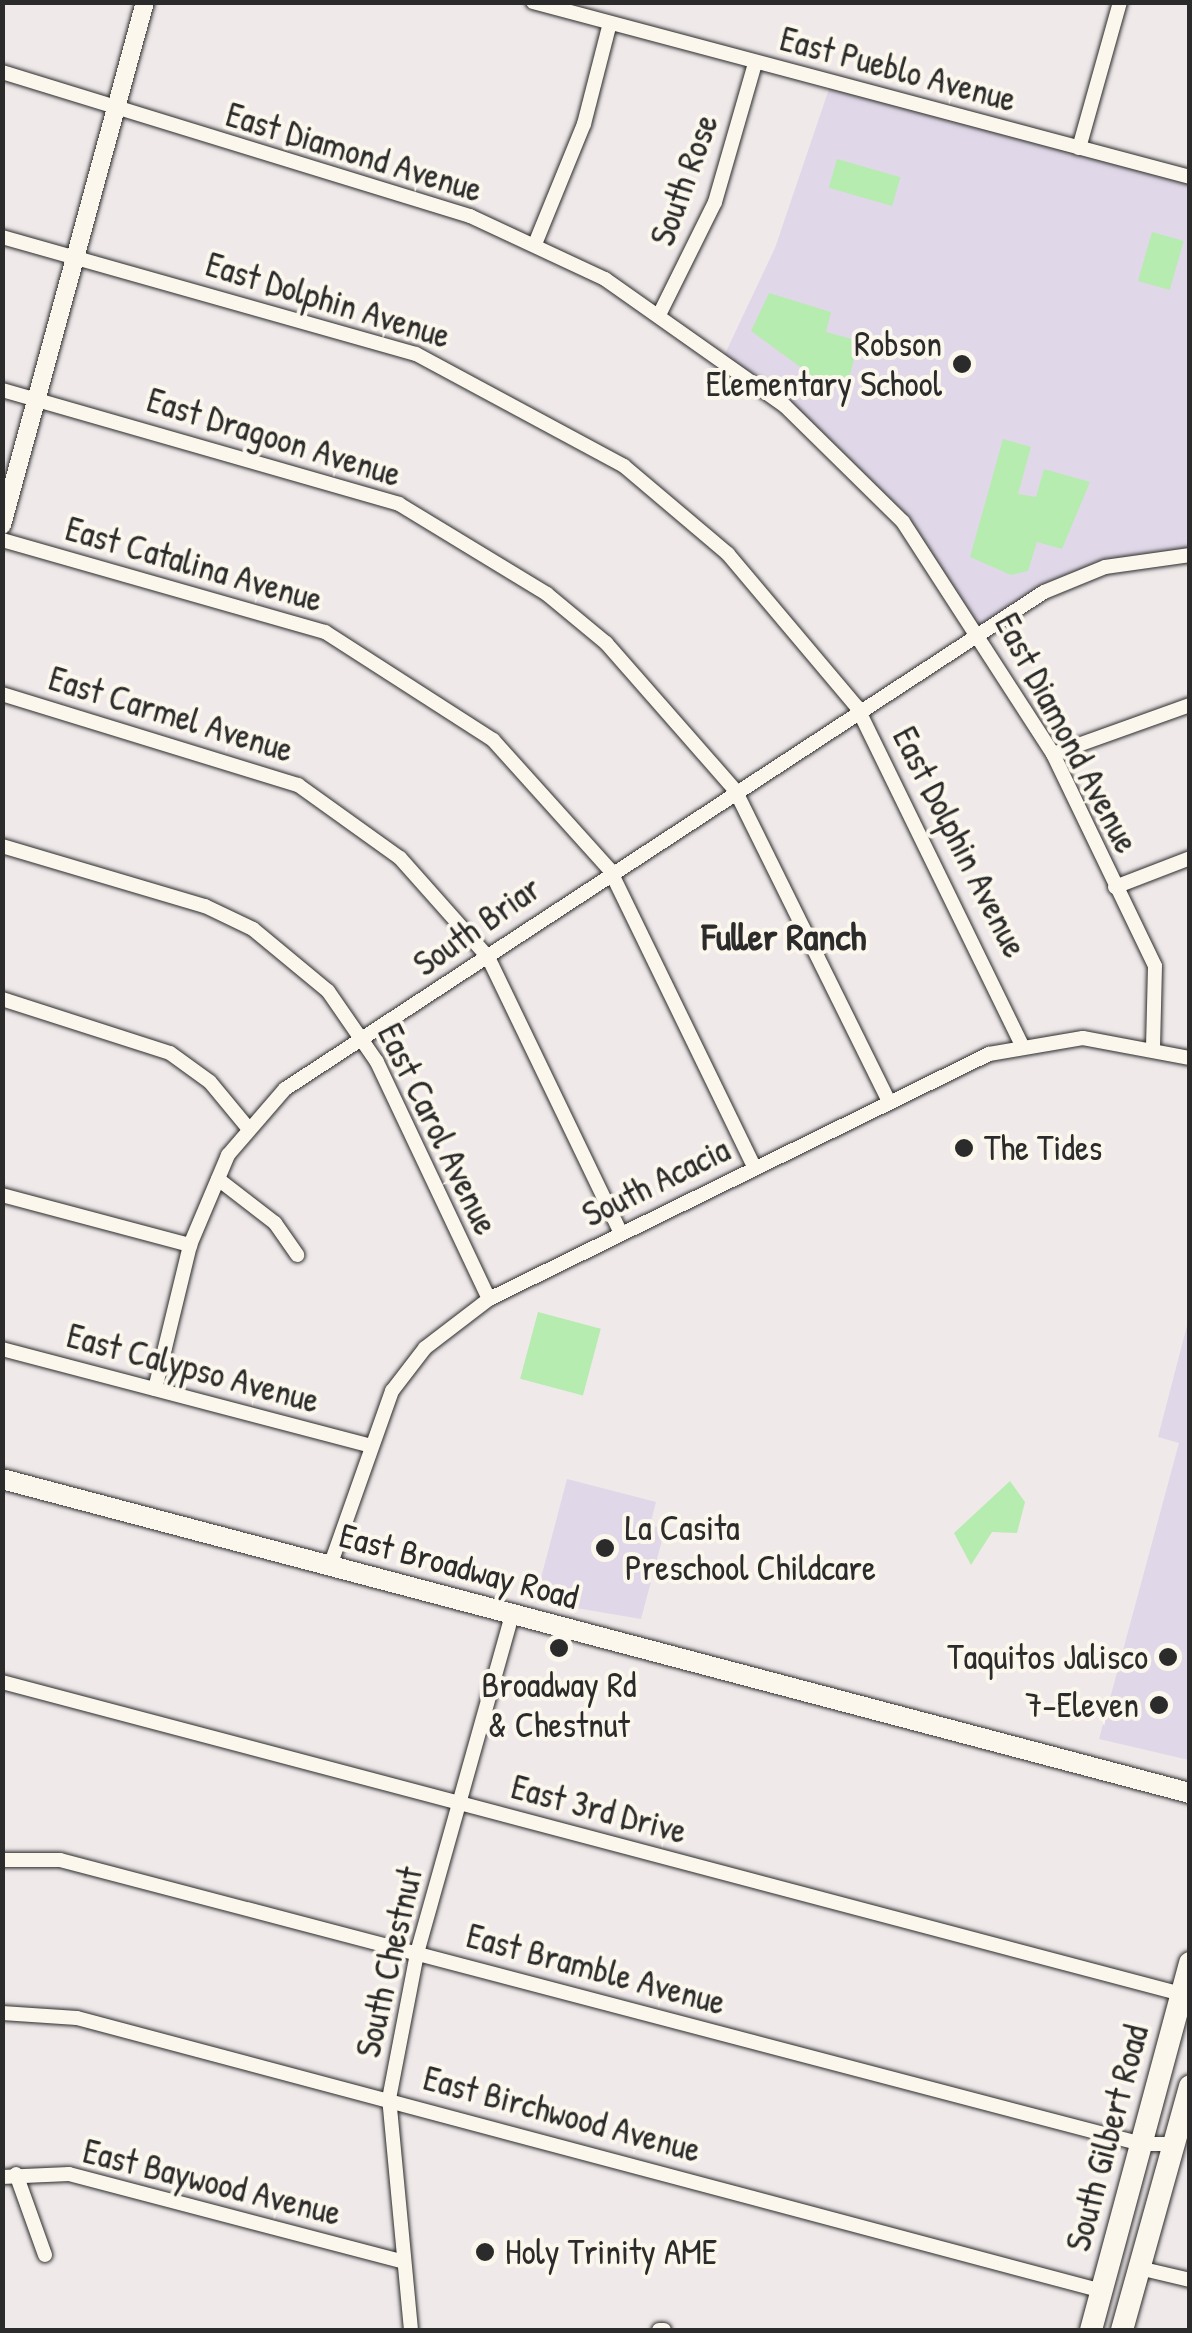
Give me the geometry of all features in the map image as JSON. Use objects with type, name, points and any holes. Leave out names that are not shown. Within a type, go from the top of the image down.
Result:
[{"type":"main road","name":"East Broadway Road","points":[[2,1478],[1190,1793]]},
{"type":"main road","name":"South Gilbert Road","points":[[1091,2330],[1190,1963]]},
{"type":"main road","name":"South Gilbert Road","points":[[1122,2330],[1190,2086]]},
{"type":"street","points":[[2,524],[145,2]]},
{"type":"street","name":"East Pueblo Avenue","points":[[533,2],[1190,177]]},
{"type":"street","points":[[1079,148],[1120,2]]},
{"type":"street","points":[[536,244],[584,124],[610,22]]},
{"type":"street","name":"South Rose","points":[[660,314],[715,202],[756,63]]},
{"type":"street","name":"East Diamond Avenue","points":[[2,72],[114,112],[409,193],[536,244],[660,314],[734,364],[846,464],[903,522],[981,630],[1053,754],[1154,966],[1153,1048]]},
{"type":"street","name":"East Dolphin Avenue","points":[[2,237],[330,324],[543,416],[624,466],[728,554],[857,707],[929,837],[1022,1045]]},
{"type":"street","name":"East Dragoon Avenue","points":[[2,390],[310,472],[482,550],[606,643],[734,790],[889,1102]]},
{"type":"street","name":"East Catalina Avenue","points":[[2,540],[258,607],[387,665],[493,740],[610,870],[754,1167]]},
{"type":"street","name":"South Briar","points":[[155,1389],[190,1245],[218,1179],[248,1128],[286,1090],[610,870],[981,630],[1105,567],[1190,554]]},
{"type":"street","name":"East Carmel Avenue","points":[[2,694],[298,784],[400,858],[488,956],[621,1233]]},
{"type":"street","points":[[1053,754],[1190,705]]},
{"type":"street","name":"East Carol Avenue","points":[[2,846],[150,886],[253,929],[328,990],[364,1040],[489,1299]]},
{"type":"street","points":[[1115,887],[1190,858]]},
{"type":"street","points":[[2,999],[170,1053],[210,1082],[248,1128]]},
{"type":"street","name":"South Acacia","points":[[330,1566],[367,1445],[405,1372],[489,1299],[889,1102],[1022,1045],[1083,1038],[1153,1048],[1190,1058]]},
{"type":"street","points":[[218,1179],[276,1223],[297,1255]]},
{"type":"street","points":[[2,1196],[190,1245]]},
{"type":"street","name":"East Calypso Avenue","points":[[2,1349],[367,1445]]},
{"type":"street","name":"South Chestnut","points":[[412,2330],[389,2099],[417,1953],[512,1615]]},
{"type":"street","name":"East 3rd Drive","points":[[2,1682],[1181,1994]]},
{"type":"street","name":"East Bramble Avenue","points":[[2,1860],[60,1860],[1142,2144],[1174,2144]]},
{"type":"street","name":"East Birchwood Avenue","points":[[2,2013],[77,2018],[1102,2291]]},
{"type":"street","name":"East Baywood Avenue","points":[[9,2176],[69,2174],[404,2262]]},
{"type":"street","points":[[9,2176],[45,2254]]},
{"type":"street","points":[[1139,2268],[1190,2280]]},
{"type":"shaded area","name":"Robson Elementary School","points":[[831,83],[1189,177],[1189,555],[1105,567],[981,630],[903,522],[724,356],[775,248]]},
{"type":"shaded area","points":[[1189,1318],[1189,1760],[1099,1739],[1179,1443],[1158,1437]]},
{"type":"shaded area","name":"La Casita Preschool Childcare","points":[[567,1479],[656,1502],[650,1525],[665,1529],[641,1619],[535,1601]]},
{"type":"green space","points":[[837,159],[900,177],[892,206],[829,188]]},
{"type":"green space","points":[[1152,232],[1184,241],[1170,290],[1138,281]]},
{"type":"green space","points":[[769,293],[831,312],[826,332],[859,341],[847,385],[814,377],[751,331]]},
{"type":"green space","points":[[1003,439],[1031,447],[1018,494],[1036,497],[1044,469],[1090,482],[1062,549],[1037,542],[1028,571],[1011,575],[970,557]]},
{"type":"green space","points":[[538,1312],[601,1329],[583,1395],[520,1379]]},
{"type":"green space","points":[[1010,1481],[1025,1502],[1017,1533],[992,1532],[971,1565],[954,1533]]},
{"type":"place","name":"Robson Elementary School","points":[[962,364]]},
{"type":"place","name":"The Tides","points":[[964,1148]]},
{"type":"place","name":"La Casita Preschool Childcare","points":[[605,1548]]},
{"type":"place","name":"Broadway Rd & Chestnut","points":[[559,1648]]},
{"type":"place","name":"Taquitos Jalisco","points":[[1168,1657]]},
{"type":"place","name":"7-Eleven","points":[[1159,1705]]},
{"type":"place","name":"Holy Trinity AME","points":[[485,2252]]},
{"type":"district","name":"Fuller Ranch","points":[[784,937]]}]
